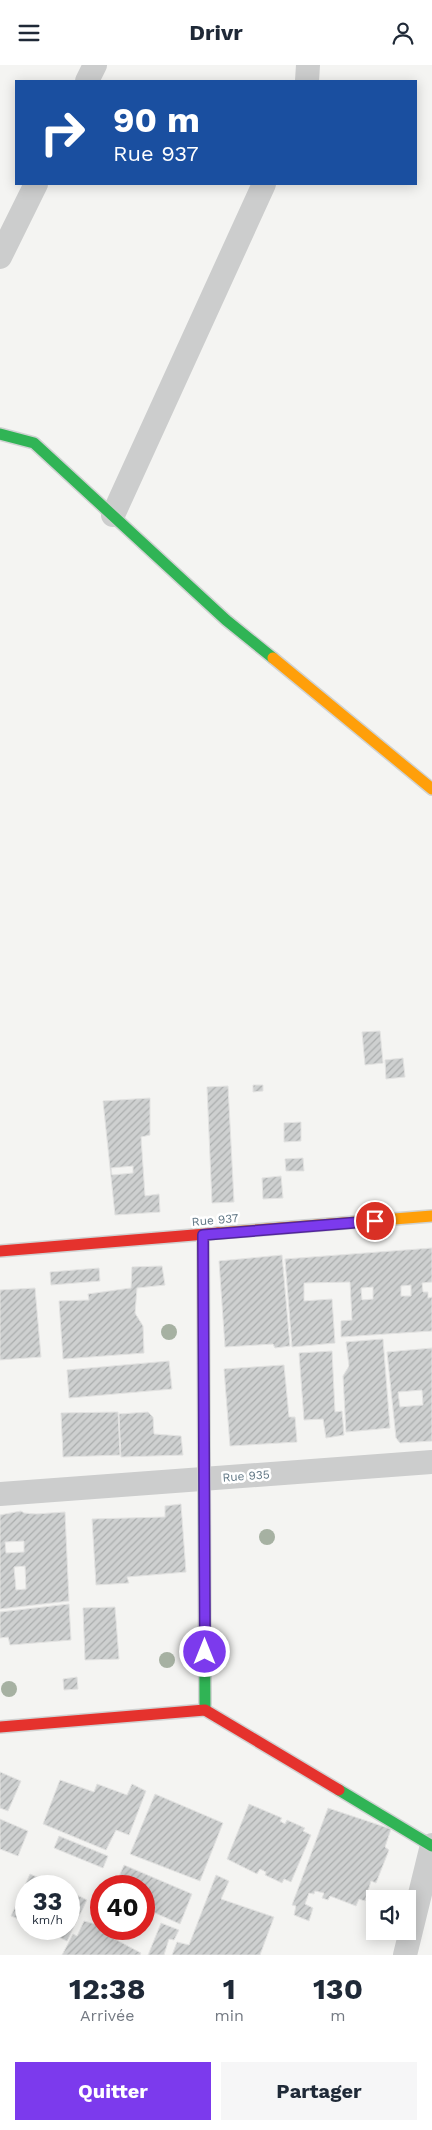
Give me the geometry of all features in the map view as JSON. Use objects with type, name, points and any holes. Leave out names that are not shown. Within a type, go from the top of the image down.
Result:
[{"type":"street","points":[[88,80],[95,65]]},
{"type":"street","points":[[307,80],[308,65]]},
{"type":"street","points":[[0,257],[36,185]]},
{"type":"street","points":[[112,515],[264,185]]},
{"type":"street","points":[[0,434],[34,443],[226,620],[432,789]]},
{"type":"street","name":"Rue 937","points":[[0,1251],[432,1216]]},
{"type":"street","points":[[203,1235],[205,1710]]},
{"type":"street","name":"Rue 935","points":[[0,1494],[432,1462]]},
{"type":"street","points":[[0,1727],[205,1710],[432,1845],[405,1955]]},
{"type":"building","points":[[380,1031],[383,1063],[365,1065],[362,1032]]},
{"type":"building","points":[[403,1058],[405,1077],[386,1079],[385,1060]]},
{"type":"building","points":[[253,1085],[263,1085],[263,1091],[253,1092]]},
{"type":"building","points":[[228,1086],[234,1202],[212,1203],[207,1087]]},
{"type":"building","points":[[150,1098],[150,1135],[141,1137],[145,1196],[159,1194],[160,1212],[115,1215],[103,1101]],"holes":[[[133,1166],[133,1173],[112,1175],[111,1168]]]},
{"type":"building","points":[[301,1122],[301,1141],[284,1142],[284,1123]]},
{"type":"building","points":[[303,1158],[304,1171],[286,1171],[285,1159]]},
{"type":"building","points":[[281,1176],[283,1198],[263,1199],[262,1178]]},
{"type":"building","points":[[432,1248],[432,1282],[422,1283],[423,1292],[428,1292],[428,1298],[432,1297],[432,1331],[341,1337],[341,1321],[352,1320],[350,1282],[304,1283],[304,1301],[332,1299],[335,1343],[292,1347],[285,1259]],"holes":[[[411,1285],[411,1296],[401,1296],[401,1286]],[[373,1287],[373,1299],[362,1300],[361,1288]]]},
{"type":"building","points":[[282,1255],[290,1346],[275,1348],[273,1344],[225,1347],[219,1261]]},
{"type":"building","points":[[162,1266],[165,1285],[137,1288],[135,1313],[143,1326],[144,1353],[63,1359],[59,1301],[89,1300],[88,1294],[131,1288],[132,1267]]},
{"type":"building","points":[[99,1268],[100,1281],[51,1285],[50,1272]]},
{"type":"building","points":[[35,1288],[41,1357],[0,1360],[0,1290]]},
{"type":"building","points":[[383,1339],[390,1428],[346,1432],[343,1376],[349,1366],[346,1342]]},
{"type":"building","points":[[432,1348],[432,1441],[400,1443],[396,1438],[387,1352]],"holes":[[[422,1390],[423,1405],[400,1407],[398,1392]]]},
{"type":"building","points":[[332,1351],[335,1412],[342,1411],[344,1435],[326,1438],[323,1419],[304,1420],[299,1353]]},
{"type":"building","points":[[169,1361],[172,1389],[69,1398],[67,1370]]},
{"type":"building","points":[[284,1365],[289,1417],[295,1417],[297,1442],[230,1446],[224,1369]]},
{"type":"building","points":[[118,1412],[120,1455],[63,1457],[61,1413]]},
{"type":"building","points":[[148,1412],[153,1417],[154,1434],[181,1436],[183,1455],[121,1457],[119,1414]]},
{"type":"building","points":[[181,1504],[186,1572],[127,1577],[129,1583],[96,1585],[92,1519],[165,1517],[165,1506]]},
{"type":"building","points":[[21,1511],[36,1514],[65,1512],[69,1601],[0,1609],[0,1515]],"holes":[[[24,1541],[24,1552],[6,1553],[5,1542]],[[25,1566],[26,1589],[16,1590],[14,1567]]]},
{"type":"building","points":[[69,1604],[71,1640],[10,1645],[8,1637],[0,1638],[0,1612]]},
{"type":"building","points":[[115,1607],[119,1659],[85,1660],[83,1608]]},
{"type":"building","points":[[77,1677],[78,1689],[64,1690],[63,1679]]},
{"type":"building","points":[[0,1772],[21,1781],[8,1811],[0,1808]]},
{"type":"building","points":[[60,1780],[94,1792],[97,1784],[127,1795],[132,1784],[146,1791],[129,1835],[116,1830],[106,1850],[43,1824]]},
{"type":"building","points":[[155,1794],[223,1823],[200,1881],[130,1854]]},
{"type":"building","points":[[249,1804],[282,1818],[280,1821],[285,1824],[287,1820],[305,1828],[303,1831],[311,1835],[291,1882],[284,1879],[282,1883],[265,1875],[266,1872],[260,1869],[257,1874],[227,1859]]},
{"type":"building","points":[[328,1808],[391,1829],[385,1847],[389,1850],[376,1883],[371,1881],[368,1890],[366,1890],[365,1901],[359,1899],[356,1906],[330,1896],[328,1900],[322,1898],[324,1893],[315,1891],[314,1894],[309,1893],[305,1904],[313,1908],[309,1921],[294,1915],[296,1906],[292,1905]]},
{"type":"building","points":[[0,1819],[28,1831],[18,1856],[0,1849]]},
{"type":"building","points":[[59,1836],[108,1856],[103,1868],[54,1848]]},
{"type":"building","points":[[124,1865],[147,1875],[120,1875]]},
{"type":"building","points":[[216,1875],[229,1881],[221,1899],[274,1917],[260,1955],[172,1955],[177,1942],[189,1945]]},
{"type":"building","points":[[155,1878],[192,1894],[180,1924],[155,1913]]},
{"type":"building","points":[[80,1896],[87,1900],[80,1914]]},
{"type":"building","points":[[15,1907],[15,1918],[11,1916]]},
{"type":"building","points":[[84,1921],[90,1923],[90,1940],[117,1940],[141,1953],[140,1955],[62,1955],[70,1940],[80,1940],[80,1930]]},
{"type":"building","points":[[161,1923],[179,1930],[174,1940],[169,1939],[164,1955],[148,1955]]},
{"type":"traffic: fast","points":[[0,434],[34,443],[226,620],[273,658]]},
{"type":"traffic: fast","points":[[204,1471],[205,1710]]},
{"type":"traffic: fast","points":[[339,1790],[432,1846]]},
{"type":"traffic: slow","points":[[273,658],[432,789]]},
{"type":"traffic: slow","points":[[218,1233],[432,1216]]},
{"type":"traffic: slow","points":[[203,1235],[204,1471]]},
{"type":"traffic: jam","points":[[0,1251],[218,1233]]},
{"type":"traffic: jam","points":[[0,1727],[205,1710],[339,1790]]},
{"type":"route","points":[[205,1652],[203,1235],[375,1221]]}]
